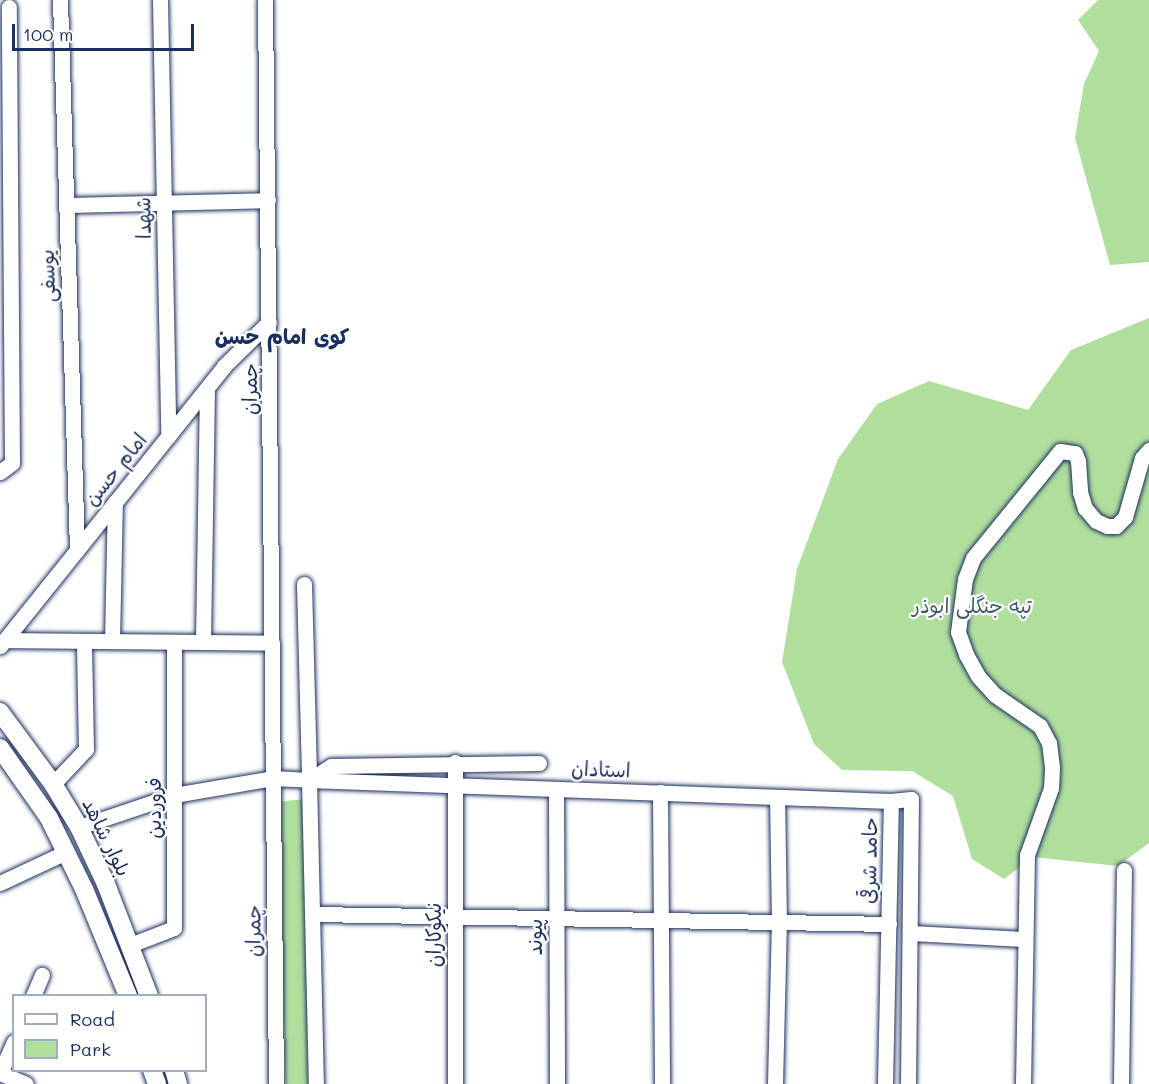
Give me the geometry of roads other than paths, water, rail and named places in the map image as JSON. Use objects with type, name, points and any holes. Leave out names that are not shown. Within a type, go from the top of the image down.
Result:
[{"type":"main road","name":"بلوار شاهد","points":[[0,712],[53,784],[79,826],[148,994]]},
{"type":"main road","points":[[0,748],[30,789],[66,852],[127,994]]},
{"type":"street","name":"یوسفی","points":[[60,0],[77,550]]},
{"type":"street","name":"شهدا","points":[[160,0],[168,436]]},
{"type":"street","name":"چمران","points":[[265,0],[276,1084]]},
{"type":"street","points":[[0,472],[12,463],[5,205],[4,42],[9,7]]},
{"type":"street","points":[[66,205],[268,200]]},
{"type":"street","name":"امام حسن","points":[[2,643],[224,366],[269,322]]},
{"type":"street","points":[[203,642],[207,388]]},
{"type":"street","points":[[1023,1084],[1027,855],[1051,788],[1052,767],[1049,744],[1040,726],[995,695],[978,676],[966,654],[958,632],[965,579],[973,558],[1060,451],[1075,453],[1084,508],[1096,522],[1116,526],[1125,517],[1142,458],[1149,450]]},
{"type":"street","points":[[112,641],[115,502]]},
{"type":"street","points":[[304,584],[316,1084]]},
{"type":"street","points":[[53,784],[86,749],[84,641]]},
{"type":"street","points":[[2,643],[112,641],[272,643]]},
{"type":"street","name":"فروردین","points":[[130,945],[174,928],[174,642]]},
{"type":"street","points":[[79,826],[174,795],[273,778],[309,780],[331,765],[455,762],[539,763]]},
{"type":"street","name":"نیکوکاران","points":[[454,1084],[455,762]]},
{"type":"street","name":"استادان","points":[[309,780],[891,801]]},
{"type":"street","name":"پیوند","points":[[556,789],[557,1084]]},
{"type":"street","points":[[660,792],[662,1084]]},
{"type":"street","points":[[775,1084],[779,922],[777,796]]},
{"type":"street","name":"حامد شرقی","points":[[885,1084],[891,801],[911,799],[908,1084]]},
{"type":"street","points":[[0,883],[66,852]]},
{"type":"street","points":[[1121,1084],[1124,870]]},
{"type":"street","points":[[313,914],[889,924]]},
{"type":"street","points":[[910,933],[1025,939]]},
{"type":"street","points":[[34,994],[42,975]]},
{"type":"street","points":[[12,1046],[0,1073],[26,1084]]},
{"type":"district","name":"کوی امام حسن","points":[[282,336]]},
{"type":"park label","name":"تپه جنگلی ابوذر","points":[[972,605]]}]
